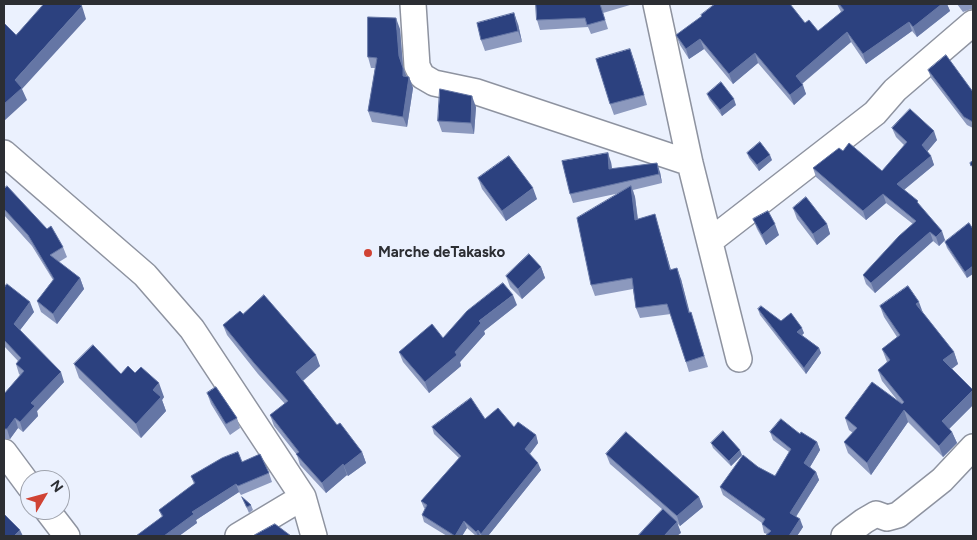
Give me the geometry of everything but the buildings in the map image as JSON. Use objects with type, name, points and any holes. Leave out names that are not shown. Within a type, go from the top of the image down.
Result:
[{"type":"street","points":[[413,4],[417,66],[422,76],[434,83],[477,92],[690,163]]},
{"type":"street","points":[[656,4],[690,163],[739,358]]},
{"type":"street","points":[[710,241],[875,113],[895,90],[973,23]]},
{"type":"street","points":[[4,153],[145,274],[192,329],[303,496],[314,536]]},
{"type":"street","points":[[844,536],[876,514],[887,518],[898,515],[942,480],[973,447]]},
{"type":"street","points":[[4,452],[20,474]]},
{"type":"street","points":[[238,536],[303,496]]},
{"type":"street","points":[[55,520],[67,536]]},
{"type":"place","name":"Marche deTakasko","points":[[368,253]]}]
